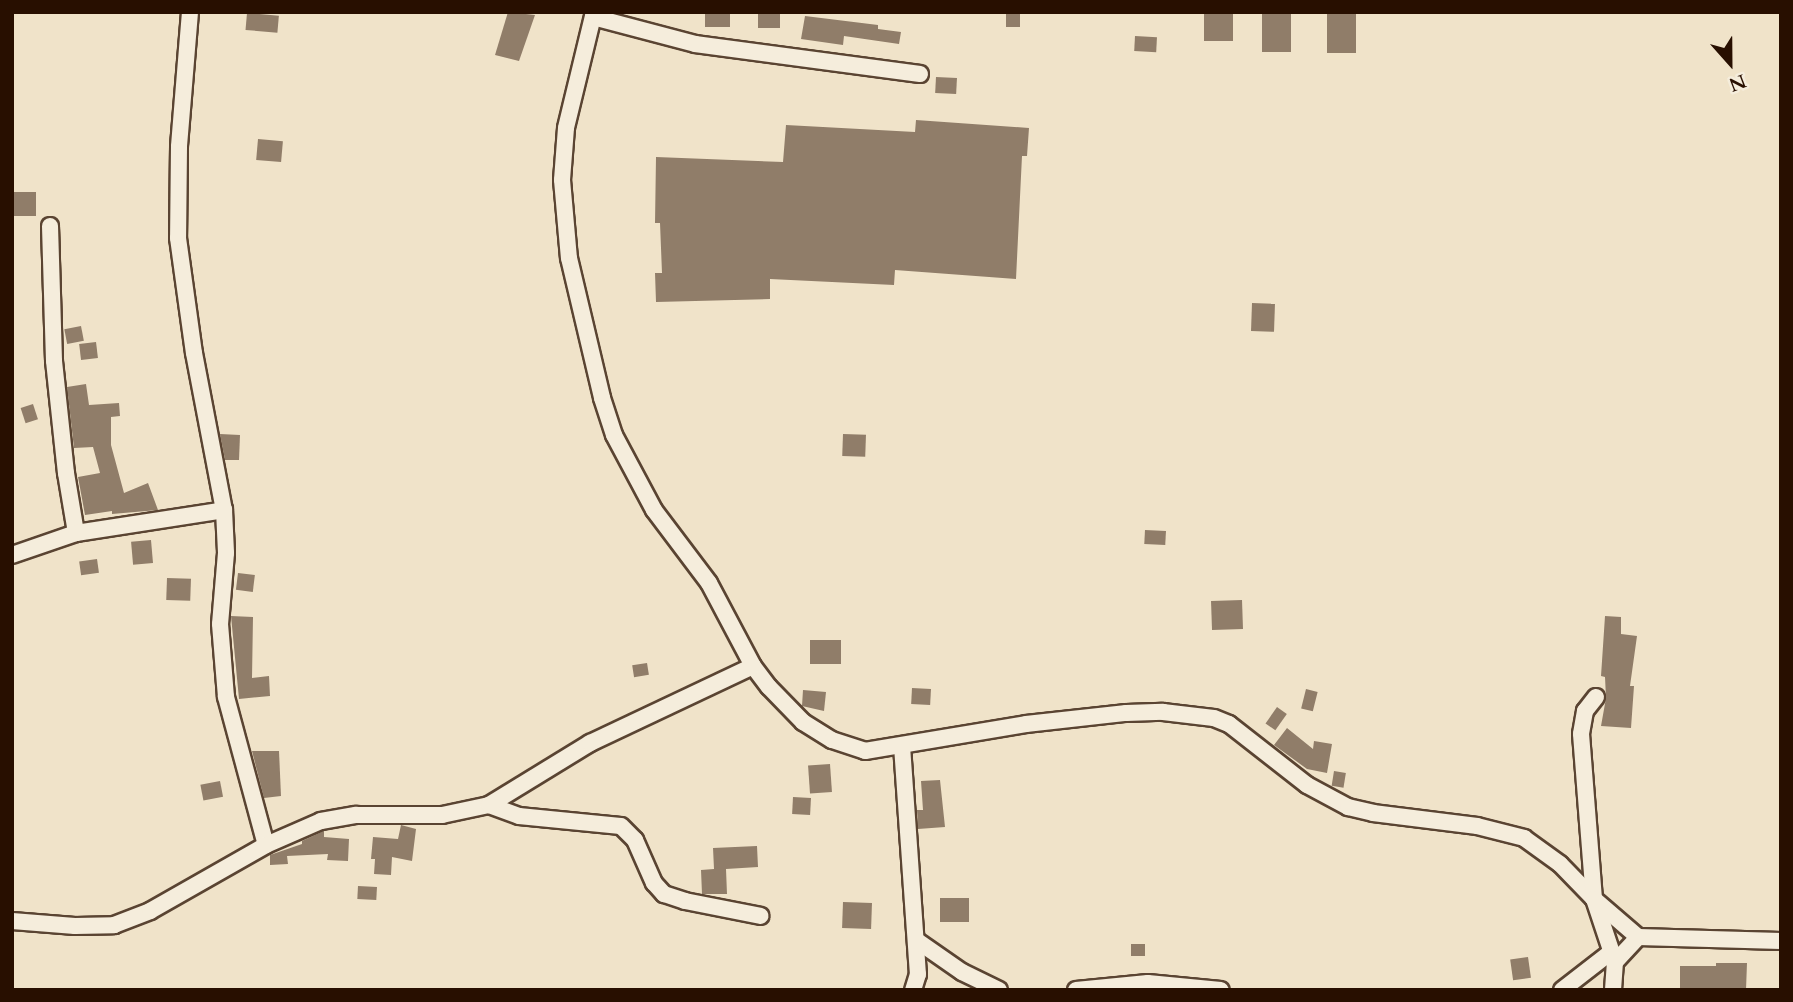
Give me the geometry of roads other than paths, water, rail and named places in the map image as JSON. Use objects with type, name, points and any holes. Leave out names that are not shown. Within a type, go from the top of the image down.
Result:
[{"type":"street","points":[[190,12],[179,147],[178,238],[194,353],[224,510],[226,554],[220,624],[222,665],[234,731],[266,845]]},
{"type":"street","points":[[920,74],[718,48],[594,14],[568,116],[562,180],[569,258],[602,398],[631,470],[654,510],[709,583],[753,666],[785,705],[803,722],[832,740],[864,751],[1014,725],[1126,713],[1163,712],[1214,718],[1229,724],[1307,785],[1348,807],[1373,813],[1477,826],[1524,838],[1560,864],[1594,899],[1638,937],[1781,941]]},
{"type":"street","points":[[50,226],[60,425],[76,533]]},
{"type":"street","points":[[12,555],[76,533],[224,510]]},
{"type":"street","points":[[12,921],[75,926],[114,925],[160,906],[266,845],[297,830],[337,816],[442,815],[489,804],[590,743],[753,666]]},
{"type":"street","points":[[1596,697],[1586,710],[1581,733],[1594,899],[1613,957],[1613,990]]},
{"type":"street","points":[[902,746],[918,978],[913,990]]},
{"type":"street","points":[[489,804],[519,816],[621,826],[631,833],[654,883],[664,894],[685,901],[761,916]]},
{"type":"street","points":[[1562,990],[1613,957],[1638,937]]},
{"type":"street","points":[[916,940],[962,972],[999,990]]},
{"type":"street","points":[[1076,990],[1149,983],[1221,990]]}]
